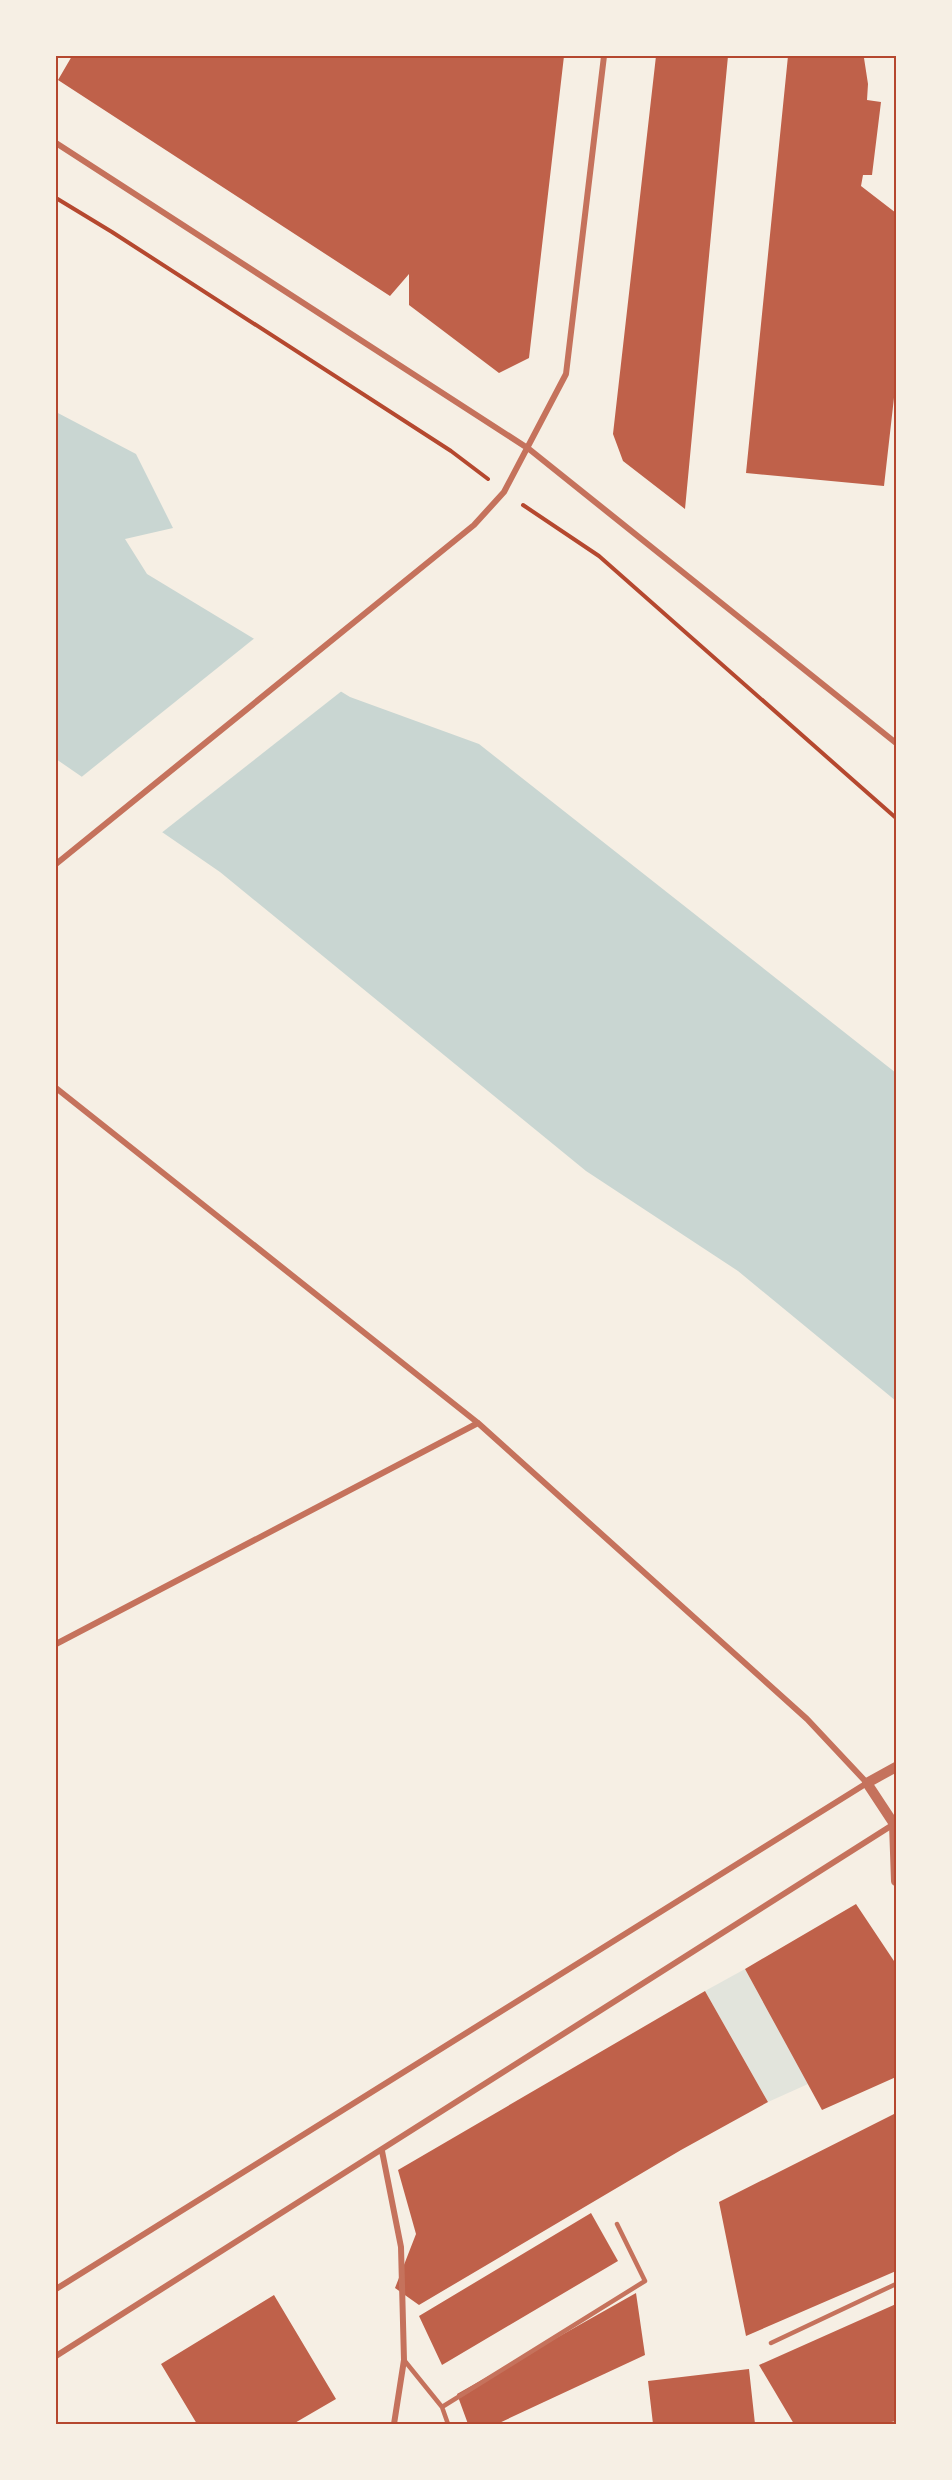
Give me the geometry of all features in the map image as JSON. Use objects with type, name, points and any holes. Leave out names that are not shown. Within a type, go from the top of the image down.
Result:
[{"type":"street","points":[[56,864],[474,525],[504,492],[529,449],[566,374],[604,56]]},
{"type":"street","points":[[56,143],[529,449],[897,743]]},
{"type":"street","points":[[56,1088],[478,1423],[807,1719],[867,1783],[896,1824],[897,1881]]},
{"type":"street","points":[[56,1644],[478,1423]]},
{"type":"street","points":[[56,2289],[867,1783],[897,1767]]},
{"type":"street","points":[[56,2356],[896,1824]]},
{"type":"street","points":[[382,2151],[401,2247],[405,2360],[394,2424]]},
{"type":"lane","points":[[442,2407],[645,2281],[617,2224]]},
{"type":"lane","points":[[771,2343],[897,2284]]},
{"type":"lane","points":[[405,2360],[442,2407],[448,2424]]},
{"type":"shaded area","points":[[56,412],[136,454],[173,528],[125,539],[147,574],[350,697],[479,744],[896,1073],[896,1401],[738,1271],[586,1171],[220,872],[56,759]]},
{"type":"shaded area","points":[[745,1969],[808,2084],[768,2102],[705,1991]]},
{"type":"pier","points":[[256,637],[343,690],[160,834],[79,779]]},
{"type":"building","points":[[72,56],[564,56],[529,358],[499,373],[409,305],[409,274],[390,296],[58,80]]},
{"type":"building","points":[[656,56],[728,56],[685,509],[623,461],[613,434]]},
{"type":"building","points":[[788,56],[864,58],[868,84],[867,100],[881,102],[872,175],[863,175],[861,186],[896,213],[896,380],[884,486],[746,473]]},
{"type":"building","points":[[856,1904],[896,1964],[896,2077],[822,2110],[745,1969]]},
{"type":"building","points":[[705,1991],[768,2102],[681,2150],[419,2305],[395,2288],[416,2234],[398,2170]]},
{"type":"building","points":[[896,2113],[896,2271],[746,2336],[719,2202]]},
{"type":"building","points":[[591,2213],[618,2261],[442,2365],[419,2316]]},
{"type":"building","points":[[636,2293],[645,2355],[497,2424],[468,2424],[457,2394]]},
{"type":"building","points":[[274,2295],[336,2399],[293,2424],[197,2424],[161,2364]]},
{"type":"building","points":[[896,2304],[896,2421],[882,2424],[794,2424],[759,2365]]},
{"type":"building","points":[[749,2369],[755,2424],[653,2424],[648,2381]]}]
